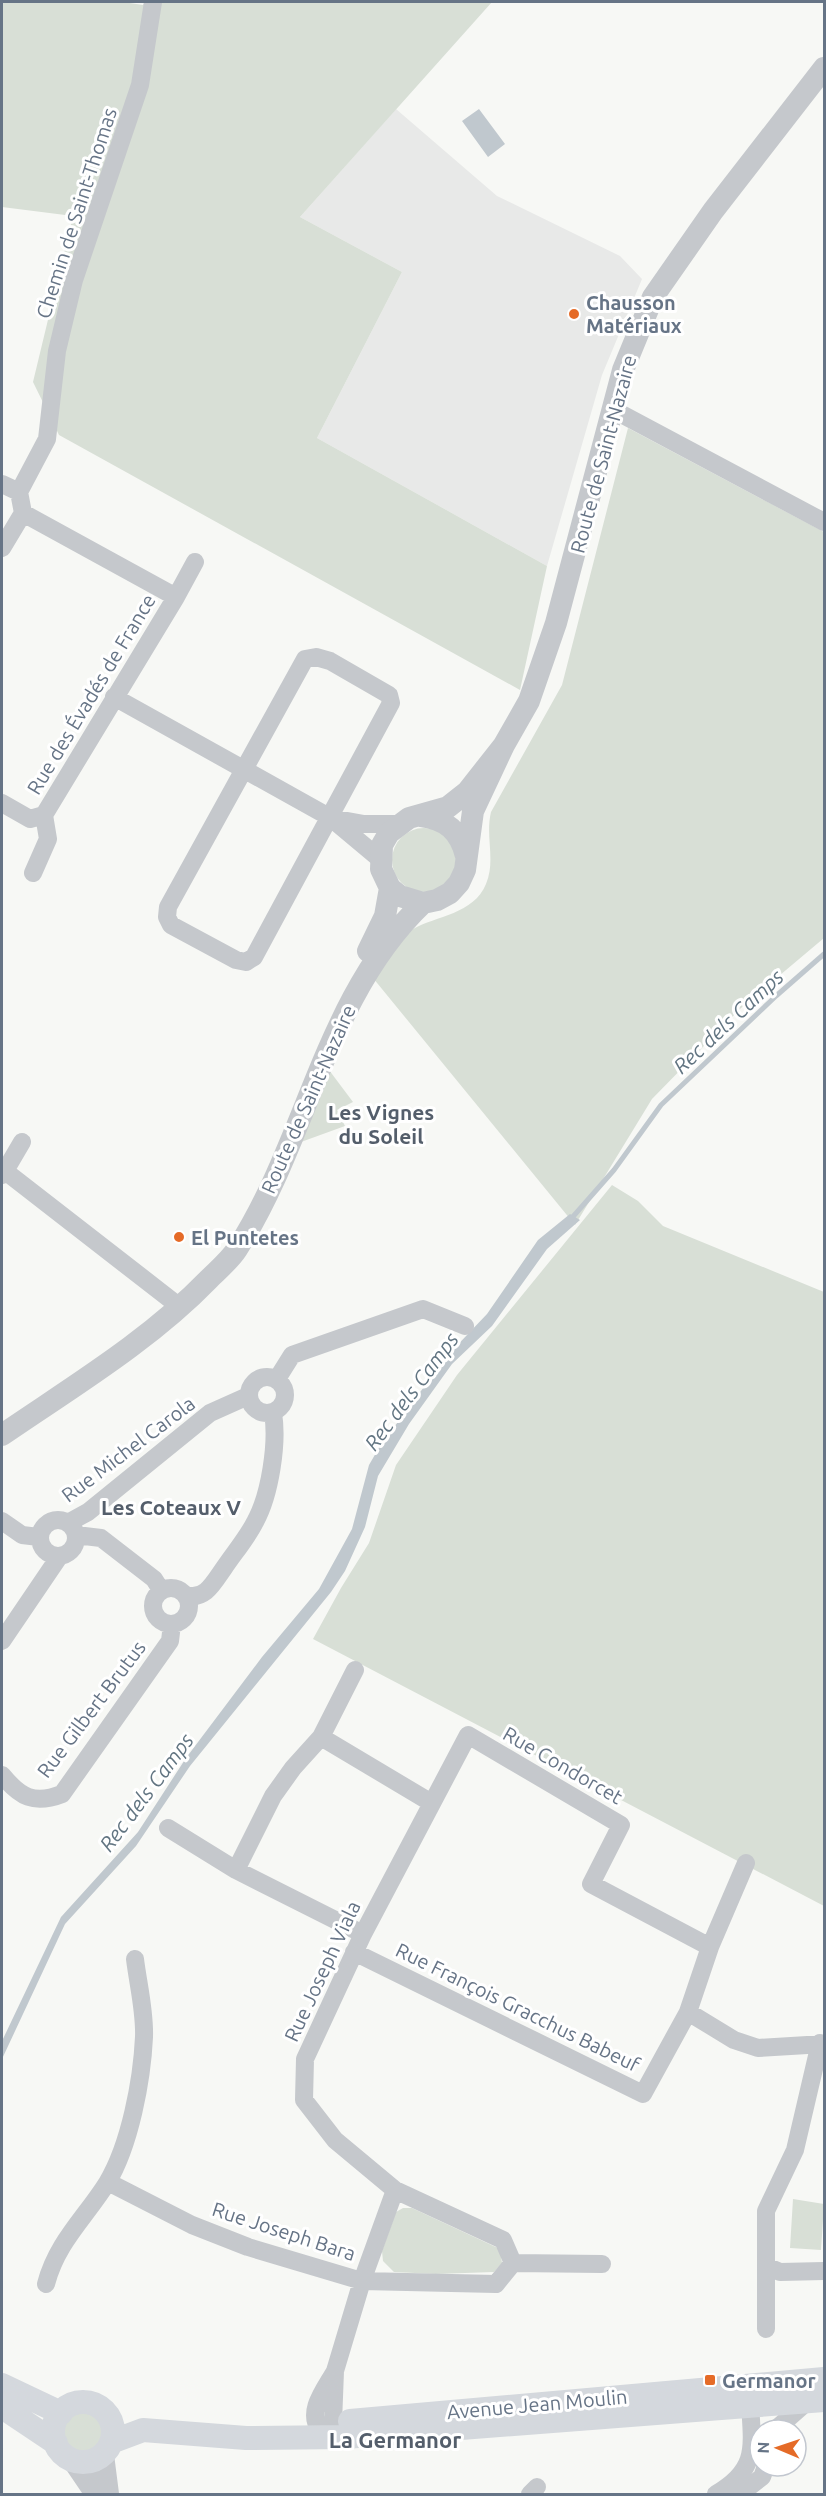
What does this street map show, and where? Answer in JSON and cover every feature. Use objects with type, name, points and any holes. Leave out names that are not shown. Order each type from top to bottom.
[{"type":"main road","name":"Avenue Jean Moulin","points":[[322,2430],[783,2381],[825,2379]]},
{"type":"main road","points":[[750,2405],[783,2381]]},
{"type":"main road","points":[[2,2385],[61,2413]]},
{"type":"main road","name":"Avenue Jean Moulin","points":[[109,2440],[141,2416],[225,2425],[322,2430],[817,2400]]},
{"type":"main road","points":[[90,2402],[104,2410],[109,2440],[89,2461],[73,2460],[60,2450],[56,2443],[54,2430],[61,2413],[74,2403],[90,2402]]},
{"type":"main road","points":[[2,2407],[56,2443]]},
{"type":"street","name":"Chemin de Saint-Thomas","points":[[19,492],[47,439],[57,351],[74,280],[140,86],[153,2]]},
{"type":"street","name":"Route de Saint-Nazaire","points":[[504,745],[529,700],[556,623],[623,370],[652,297],[713,211],[805,89],[825,68]]},
{"type":"street","points":[[612,410],[825,522]]},
{"type":"street","points":[[2,484],[19,492],[23,513],[2,548]]},
{"type":"street","name":"Rue des Évadés de France","points":[[23,513],[176,597]]},
{"type":"street","name":"Rue des Évadés de France","points":[[33,873],[48,839],[44,815],[195,562]]},
{"type":"street","points":[[316,657],[330,661],[389,695],[391,703],[331,818],[254,957],[246,962],[236,960],[171,925],[167,917],[168,907],[305,659],[316,657]]},
{"type":"street","points":[[114,697],[331,818],[380,859]]},
{"type":"street","points":[[331,818],[364,824],[398,824],[448,807],[467,792],[504,745]]},
{"type":"street","points":[[398,824],[382,845],[380,859],[381,869],[390,888],[400,896],[423,903],[444,897],[459,883],[465,870],[473,811],[504,745]]},
{"type":"street","name":"Rue des Évadés de France","points":[[2,803],[30,819],[44,815]]},
{"type":"street","points":[[421,816],[434,818],[451,827],[463,843],[466,855]]},
{"type":"street","name":"Route de Saint-Nazaire","points":[[187,1301],[232,1238],[256,1194],[335,1010],[376,937],[385,916],[390,888]]},
{"type":"street","name":"Route de Saint-Nazaire","points":[[2,1435],[85,1378],[187,1301],[236,1251],[260,1208],[349,1003],[393,934],[423,903]]},
{"type":"street","points":[[22,1142],[3,1173],[187,1301]]},
{"type":"street","points":[[277,1379],[292,1356],[423,1309],[465,1326]]},
{"type":"street","points":[[261,1377],[277,1379],[285,1390],[284,1404],[273,1413],[260,1412],[254,1408],[248,1396],[254,1382],[261,1377]]},
{"type":"street","name":"Rue Michel Carola","points":[[72,1529],[88,1512],[210,1413],[248,1396]]},
{"type":"street","points":[[186,1595],[189,1609],[183,1619],[172,1624],[157,1618],[154,1611],[156,1596],[161,1590],[175,1588],[192,1597],[207,1592],[256,1521],[266,1490],[277,1434],[273,1413]]},
{"type":"street","points":[[2,1521],[22,1535],[39,1537]]},
{"type":"street","points":[[39,1537],[46,1524],[53,1521],[101,1538],[154,1579],[161,1590]]},
{"type":"street","points":[[2,1641],[58,1557],[72,1550],[72,1529]]},
{"type":"street","points":[[39,1537],[45,1551],[58,1557]]},
{"type":"street","name":"Rue Gilbert Brutus","points":[[2,1775],[16,1793],[33,1798],[49,1799],[62,1794],[170,1641],[172,1624]]},
{"type":"street","points":[[236,1870],[273,1796],[293,1768],[321,1737],[355,1670]]},
{"type":"street","name":"Rue Condorcet","points":[[392,1880],[430,1802],[468,1735],[621,1825],[591,1884],[710,1947]]},
{"type":"street","points":[[321,1737],[430,1802]]},
{"type":"street","points":[[168,1828],[236,1870],[363,1934]]},
{"type":"street","points":[[746,1863],[710,1947],[688,2013],[734,2040],[758,2048],[822,2044],[795,2150],[766,2211],[766,2329]]},
{"type":"street","name":"Rue Joseph Viala","points":[[392,1880],[354,1952],[305,2060],[304,2100],[335,2140],[395,2190],[503,2240],[513,2263]]},
{"type":"street","name":"Rue François Gracchus Babeuf","points":[[354,1952],[643,2094],[688,2013]]},
{"type":"street","points":[[46,2284],[52,2261],[108,2182],[124,2139],[138,2088],[144,2036],[135,1959]]},
{"type":"street","name":"Rue Joseph Bara","points":[[108,2182],[192,2225],[248,2247],[362,2281],[335,2371],[322,2430]]},
{"type":"street","points":[[395,2190],[362,2281],[496,2284],[513,2263],[602,2264]]},
{"type":"street","points":[[766,2266],[780,2272],[825,2271]]},
{"type":"street","points":[[792,2418],[817,2400]]},
{"type":"street","points":[[716,2494],[733,2484],[747,2468],[753,2448],[750,2405]]},
{"type":"street","points":[[108,2494],[109,2440]]},
{"type":"street","points":[[73,2460],[96,2494]]},
{"type":"street","points":[[740,2494],[761,2478]]},
{"type":"shaded area","points":[[2,2],[123,2],[143,5],[145,2],[492,2],[300,217],[402,272],[317,438],[547,566],[520,690],[59,435],[33,382],[73,216],[2,207]]},
{"type":"shaded area","points":[[396,109],[497,196],[620,256],[642,279],[602,375],[547,566],[317,438],[402,272],[300,217]]},
{"type":"shaded area","points":[[479,109],[505,144],[488,157],[462,121]]},
{"type":"shaded area","points":[[628,428],[824,532],[824,938],[741,1008],[652,1099],[575,1225],[373,978],[408,932],[464,908],[473,902],[486,884],[490,866],[489,821],[491,812],[562,685]]},
{"type":"shaded area","points":[[418,828],[430,828],[447,837],[454,848],[456,860],[454,872],[447,883],[430,892],[418,892],[406,887],[397,878],[392,866],[392,854],[397,842],[406,833]]},
{"type":"shaded area","points":[[329,1070],[353,1102],[337,1110],[345,1126],[301,1142]]},
{"type":"shaded area","points":[[612,1185],[638,1201],[663,1226],[824,1292],[824,1906],[313,1639],[369,1543],[396,1465],[457,1375]]},
{"type":"shaded area","points":[[570,1214],[580,1220],[547,1249],[492,1326],[452,1364],[409,1424],[378,1476],[365,1527],[345,1571],[331,1592],[190,1766],[136,1846],[65,1924],[2,2059],[2,2041],[61,1917],[138,1832],[186,1758],[262,1657],[319,1589],[352,1529],[369,1465],[380,1446],[447,1356],[487,1314],[538,1240]]},
{"type":"shaded area","points":[[793,2199],[824,2204],[821,2250],[790,2248]]},
{"type":"shaded area","points":[[403,2208],[412,2208],[500,2249],[502,2263],[494,2272],[436,2274],[394,2272],[383,2261],[382,2251],[396,2212]]},
{"type":"shaded area","points":[[84,2409],[99,2416],[106,2431],[99,2446],[84,2453],[69,2446],[62,2431],[69,2416]]},
{"type":"waterway","name":"Rec dels Camps","points":[[570,1220],[614,1170],[661,1105],[776,996],[824,954]]},
{"type":"place","name":"Chausson Matériaux","points":[[574,314]]},
{"type":"place","name":"El Puntetes","points":[[179,1237]]},
{"type":"place","name":"Germanor","points":[[710,2380]]},
{"type":"district","name":"Les Vignes du Soleil","points":[[381,1124]]},
{"type":"district","name":"Les Coteaux V","points":[[171,1507]]},
{"type":"district","name":"La Germanor","points":[[395,2439]]}]
